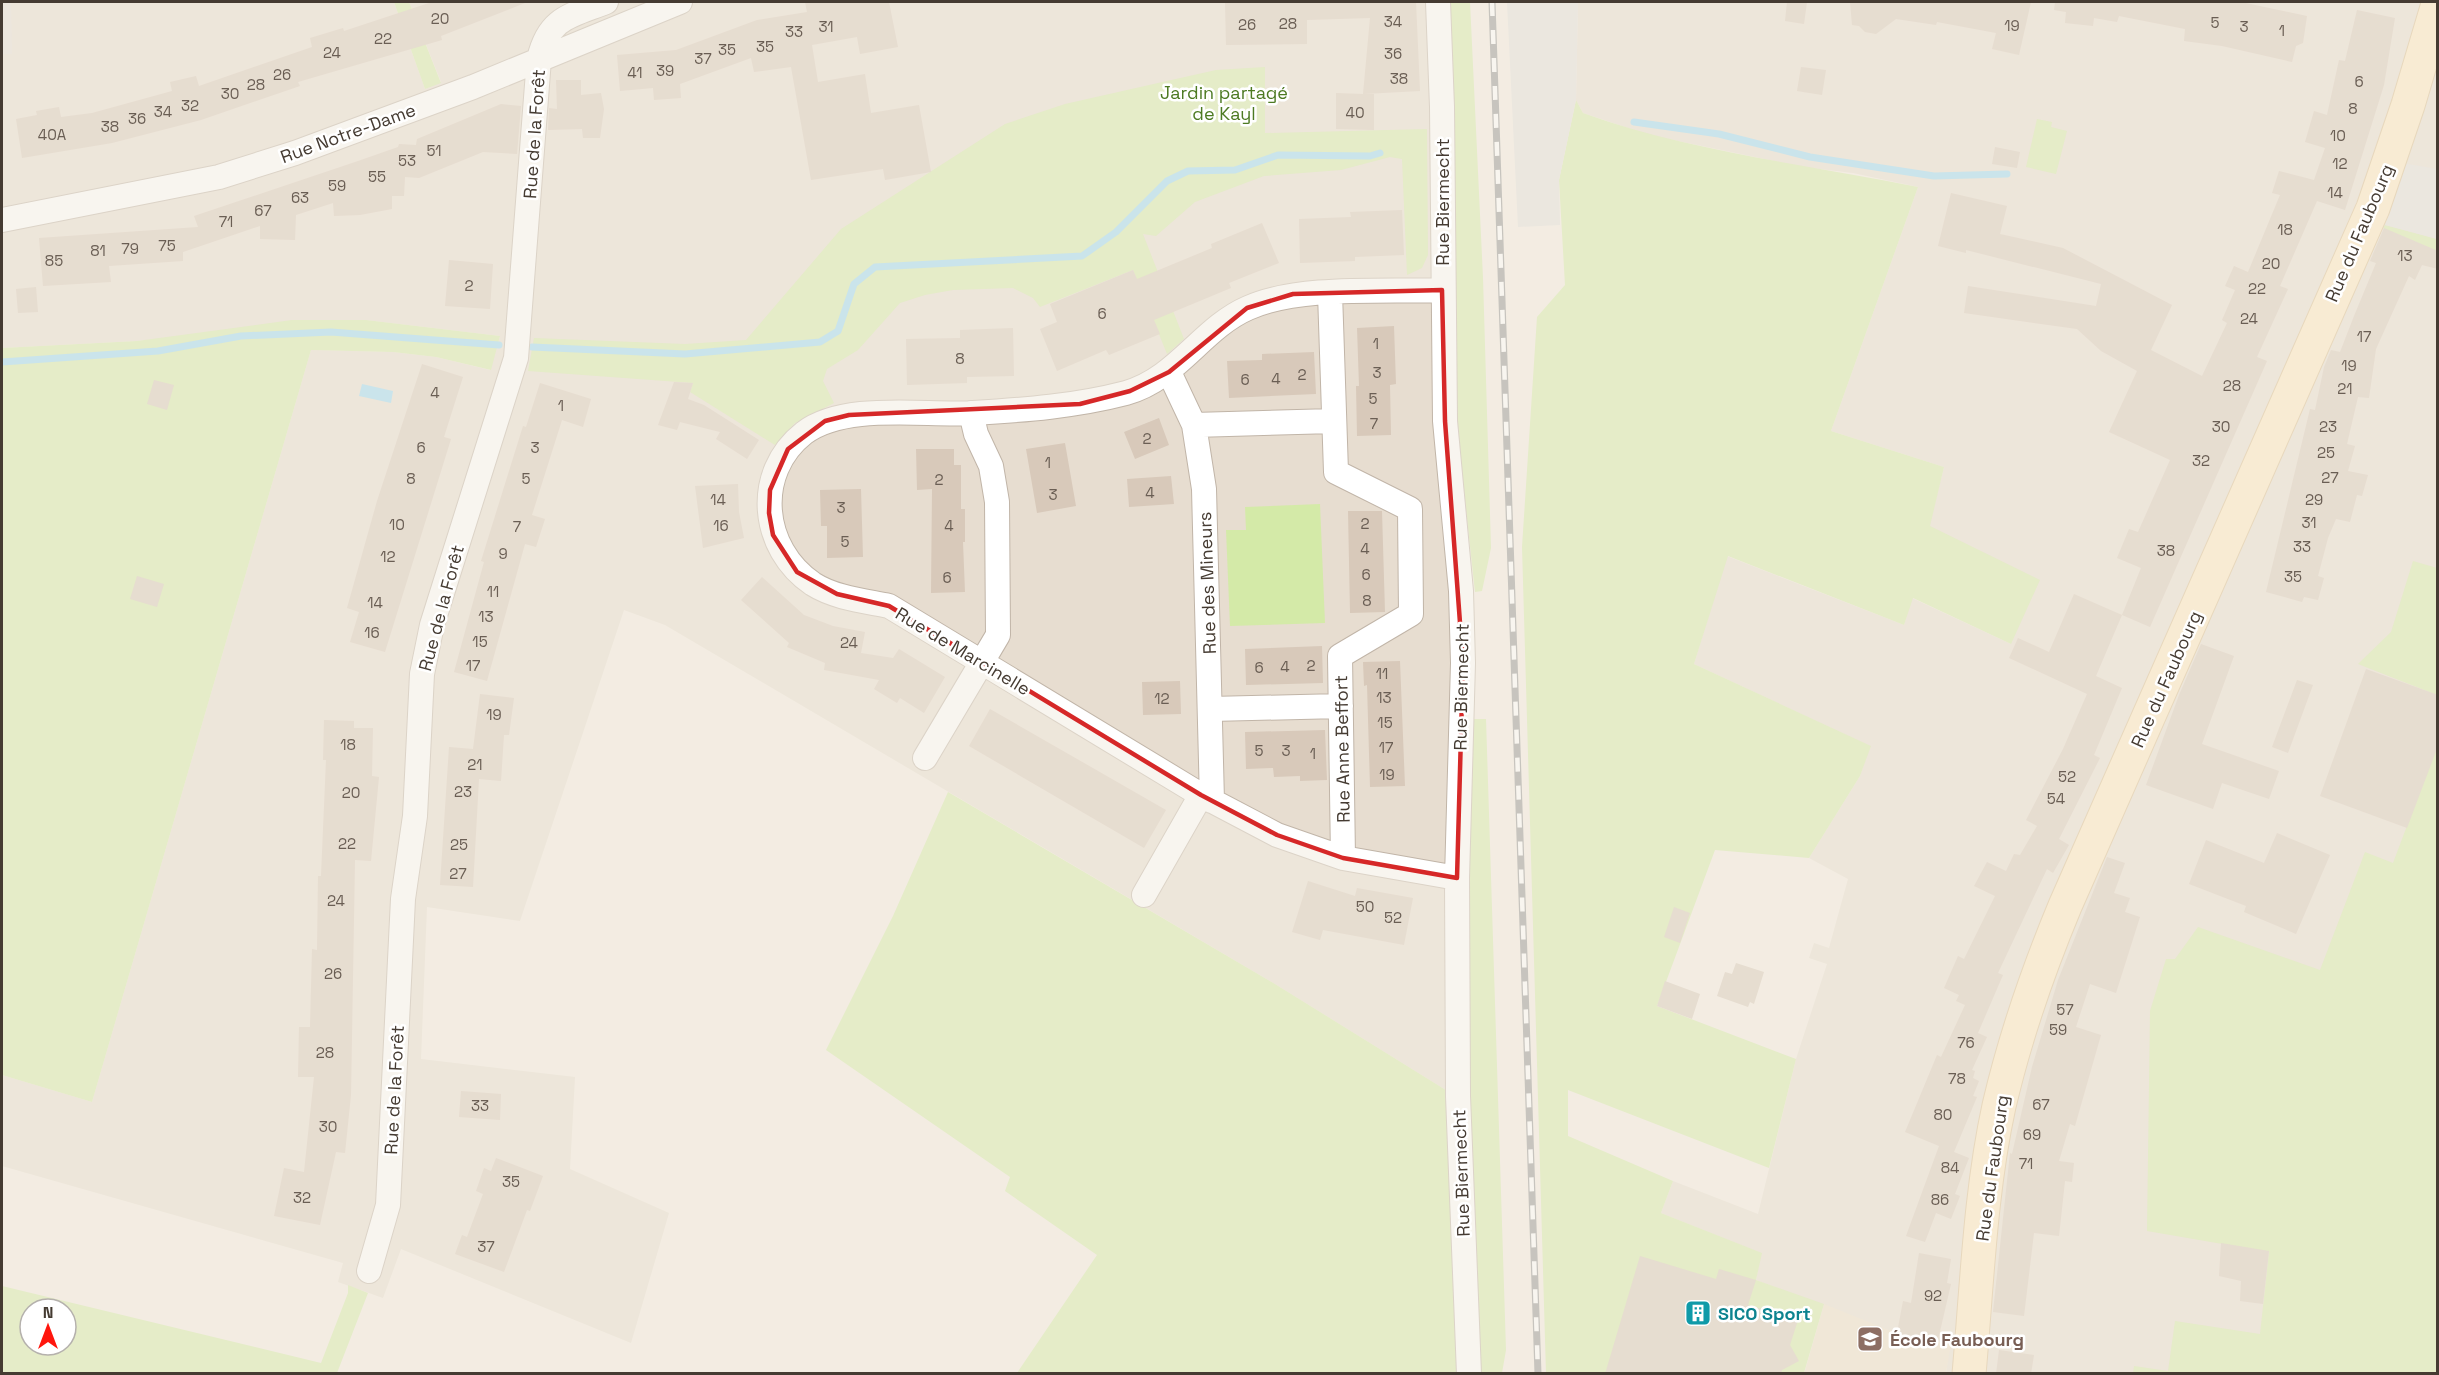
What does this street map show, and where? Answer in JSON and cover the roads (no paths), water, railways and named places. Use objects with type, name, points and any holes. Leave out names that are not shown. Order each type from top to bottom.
[{"type":"main road","name":"Rue du Faubourg","points":[[1969,1374],[1990,1157],[1999,1106],[2028,1002],[2065,906],[2373,207],[2408,105],[2438,4]]},
{"type":"street","name":"Rue de la Forêt","points":[[369,1270],[388,1205],[403,899],[416,816],[422,674],[432,625],[516,358],[539,59],[544,37],[561,20],[606,2]]},
{"type":"street","name":"Rue Notre-Dame","points":[[2,220],[219,177],[295,153],[473,87],[680,2]]},
{"type":"street","name":"Rue Biermecht","points":[[1438,2],[1442,107],[1445,421],[1461,591],[1463,663],[1456,878],[1458,1096],[1469,1374]]},
{"type":"street","name":"Rue de Marcinelle","points":[[1442,290],[1293,294],[1247,308],[1209,335],[1169,372],[1130,392],[1080,405],[971,413],[849,415],[825,421],[805,433],[788,449],[776,469],[770,490],[769,513],[773,535],[783,555],[797,573],[837,594],[889,606],[1206,798],[1277,835],[1343,858],[1456,878]]},
{"type":"street","name":"Rue Anne Beffort","points":[[1330,293],[1336,472],[1410,509],[1410,614],[1340,656],[1343,858]]},
{"type":"street","name":"Rue des Mineurs","points":[[1169,372],[1194,424],[1204,489],[1211,709],[1206,798]]},
{"type":"street","points":[[925,758],[998,635],[997,502],[991,466],[976,434],[971,413]]},
{"type":"street","points":[[1194,424],[1334,421]]},
{"type":"street","points":[[1211,709],[1341,706]]},
{"type":"street","points":[[1144,896],[1206,798]]},
{"type":"water","points":[[362,384],[393,391],[391,403],[359,396]]},
{"type":"waterway","points":[[1634,122],[1719,134],[1810,157],[1934,176],[2007,174]]},
{"type":"waterway","points":[[532,347],[685,354],[820,342],[838,331],[854,284],[875,267],[1082,256],[1116,232],[1167,181],[1188,171],[1235,170],[1278,155],[1370,156],[1380,153]]},
{"type":"waterway","points":[[2,362],[158,351],[241,336],[331,332],[499,345]]},
{"type":"railway","points":[[1492,2],[1538,1374]]},
{"type":"place","name":"SICO Sport","points":[[1698,1313]]},
{"type":"place","name":"École Faubourg","points":[[1870,1339]]},
{"type":"park label","name":"Jardin partagé de Kayl","points":[[1224,102]]}]
